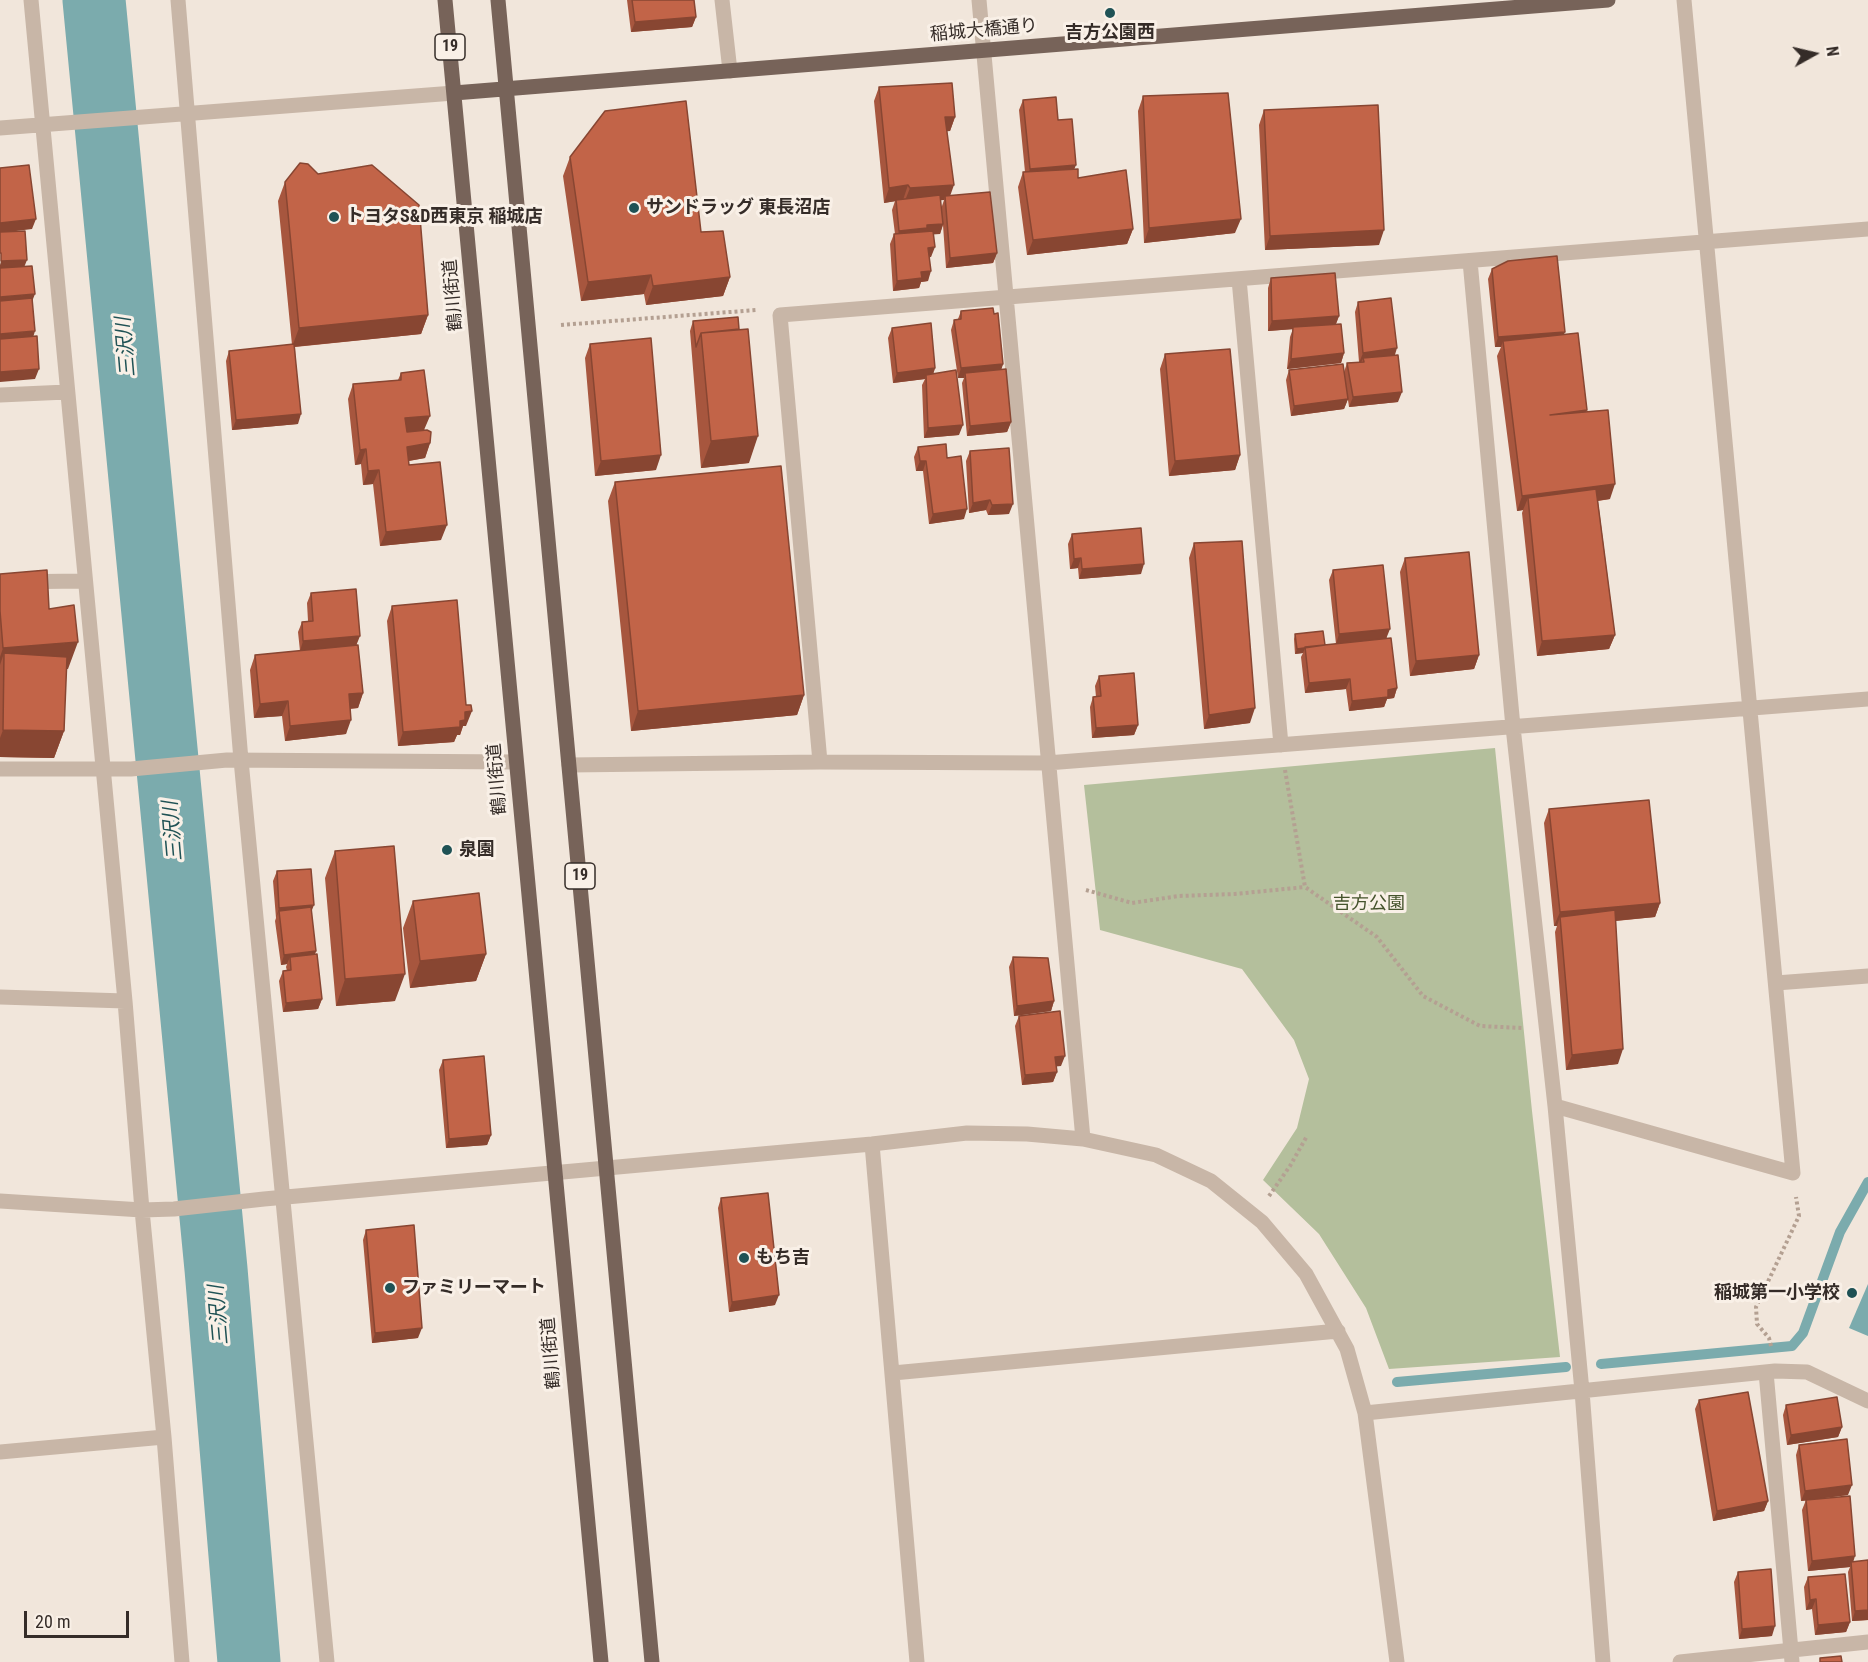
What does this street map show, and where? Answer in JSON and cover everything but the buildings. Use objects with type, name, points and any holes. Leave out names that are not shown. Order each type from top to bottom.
[{"type":"main road","name":"鶴川街道","points":[[446,0],[601,1662]]},
{"type":"main road","name":"19","points":[[498,0],[652,1662]]},
{"type":"main road","name":"稲城大橋通り","points":[[454,93],[1608,0]]},
{"type":"street","points":[[31,0],[125,1001],[182,1662]]},
{"type":"street","points":[[178,0],[241,760],[327,1662]]},
{"type":"street","points":[[723,0],[730,71]]},
{"type":"street","points":[[979,0],[1083,1139]]},
{"type":"street","points":[[1555,1106],[1793,1173],[1684,0]]},
{"type":"street","points":[[0,128],[454,93]]},
{"type":"street","points":[[820,762],[780,315],[1868,229]]},
{"type":"street","points":[[1470,261],[1514,727],[1555,1106],[1582,1392],[1603,1662]]},
{"type":"street","points":[[1239,279],[1281,745]]},
{"type":"street","points":[[0,395],[67,392]]},
{"type":"street","points":[[0,582],[84,581]]},
{"type":"street","points":[[569,765],[820,762],[1047,763],[1868,699]]},
{"type":"street","points":[[0,769],[131,769],[220,760],[516,762]]},
{"type":"street","points":[[1776,983],[1868,976]]},
{"type":"street","points":[[0,997],[125,1001]]},
{"type":"street","points":[[0,1202],[142,1210],[174,1209],[283,1197],[872,1144],[967,1133],[1027,1134],[1083,1139],[1155,1155],[1211,1181],[1262,1222],[1306,1274],[1347,1349],[1365,1413],[1397,1662]]},
{"type":"street","points":[[872,1144],[917,1662]]},
{"type":"street","points":[[893,1373],[1338,1331]]},
{"type":"street","points":[[1766,1372],[1791,1656]]},
{"type":"street","points":[[1365,1413],[1766,1372],[1807,1372],[1868,1401]]},
{"type":"street","points":[[0,1452],[164,1437]]},
{"type":"street","points":[[1680,1662],[1791,1656],[1868,1642]]},
{"type":"path","points":[[561,325],[765,310],[780,315]]},
{"type":"path","points":[[1281,745],[1305,887]]},
{"type":"path","points":[[1059,882],[1132,903],[1179,896],[1235,894],[1305,887],[1377,937],[1423,996],[1480,1026],[1546,1029]]},
{"type":"path","points":[[1264,1204],[1307,1136]]},
{"type":"path","points":[[1769,1338],[1757,1324],[1756,1307],[1799,1216],[1793,1173]]},
{"type":"green space","name":"吉方公園","points":[[1495,748],[1560,1357],[1389,1369],[1366,1308],[1319,1234],[1263,1180],[1297,1128],[1309,1079],[1294,1040],[1242,969],[1100,930],[1084,785]]},
{"type":"water","points":[[1868,1284],[1868,1336],[1849,1328]]},
{"type":"waterway","name":"三沢川","points":[[94,0],[216,1269],[249,1662]]},
{"type":"waterway","points":[[1601,1364],[1792,1346],[1803,1333],[1840,1232],[1868,1182]]},
{"type":"waterway","points":[[1397,1382],[1566,1367]]},
{"type":"place","name":"吉方公園西","points":[[1110,13]]},
{"type":"place","name":"サンドラッグ 東長沼店","points":[[634,208]]},
{"type":"place","name":"トヨタS&D西東京 稲城店","points":[[334,217]]},
{"type":"place","name":"泉園","points":[[447,850]]},
{"type":"place","name":"もち吉","points":[[744,1258]]},
{"type":"place","name":"ファミリーマート","points":[[390,1288]]},
{"type":"place","name":"稲城第一小学校","points":[[1852,1293]]}]
